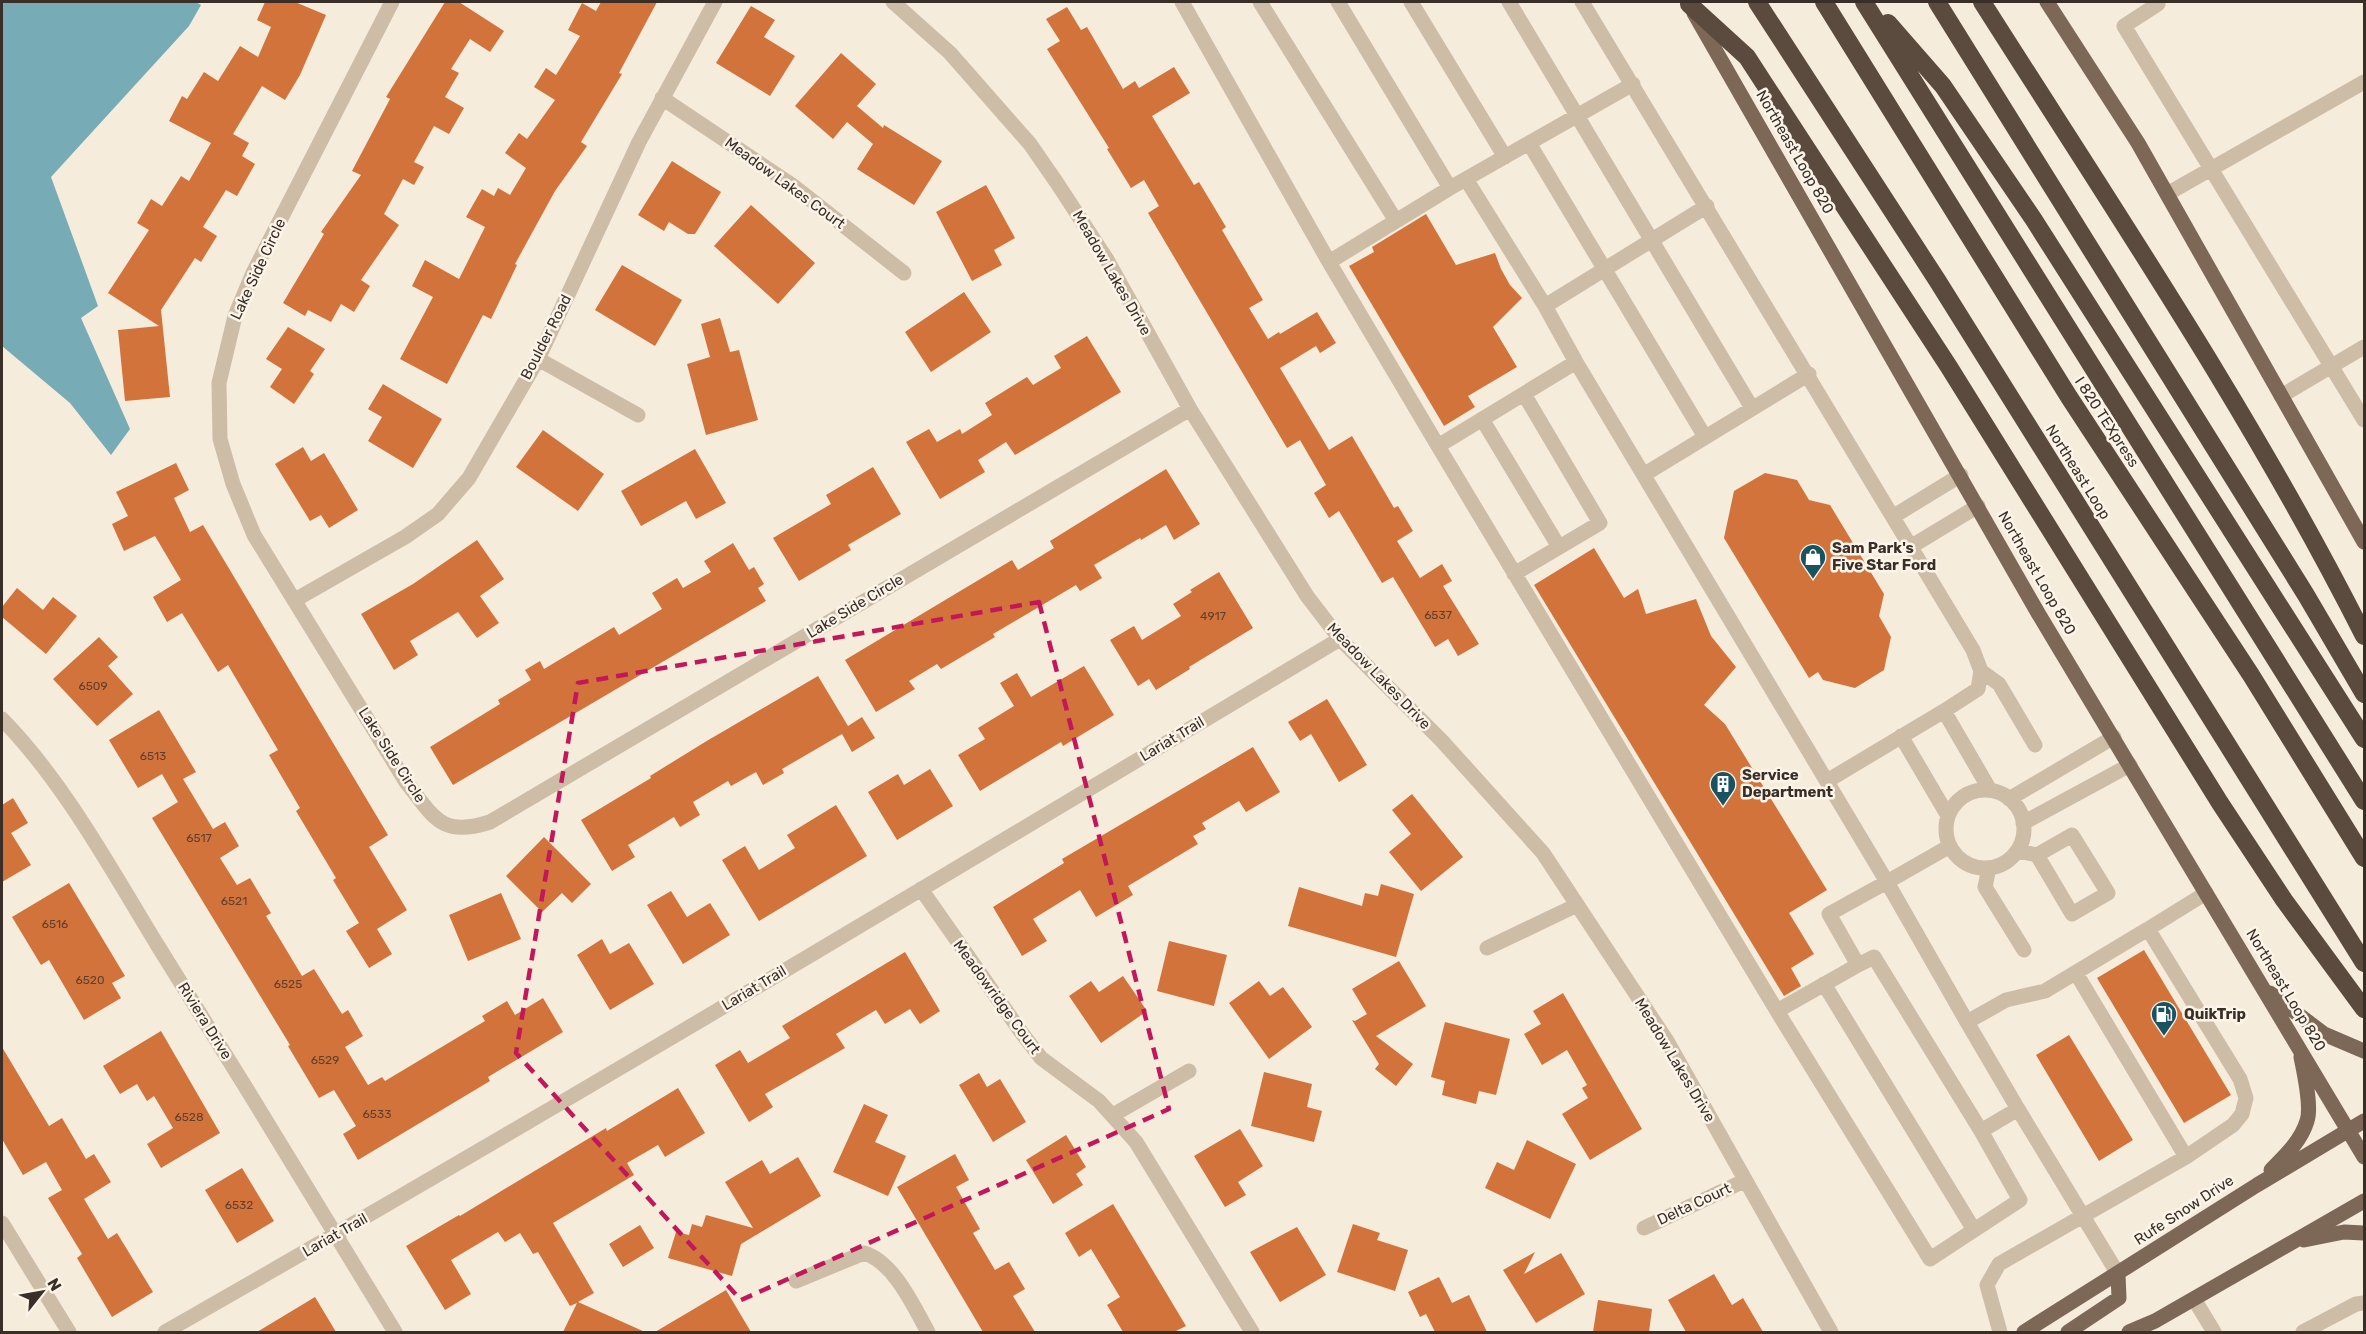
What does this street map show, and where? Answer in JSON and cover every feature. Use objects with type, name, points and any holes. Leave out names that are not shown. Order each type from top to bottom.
[{"type":"highway","name":"Northeast Loop","points":[[1757,2],[1944,291],[2364,963]]},
{"type":"highway","name":"I 820 TEXpress","points":[[1824,2],[2069,397],[2251,675],[2364,858]]},
{"type":"highway","name":"I 820 TEXpress","points":[[1864,2],[2364,801]]},
{"type":"highway","points":[[1869,2],[1943,86],[2034,220],[2364,739]]},
{"type":"highway","points":[[1937,2],[2300,585],[2364,694]]},
{"type":"highway","points":[[1982,2],[2237,407],[2343,594],[2364,636]]},
{"type":"highway","points":[[1688,3],[1747,57],[1949,367],[2233,822],[2284,900],[2364,1009]]},
{"type":"main road","points":[[2047,2],[2138,143],[2364,542]]},
{"type":"main road","name":"Northeast Loop 820","points":[[1688,3],[2038,613],[2364,1157]]},
{"type":"main road","points":[[2263,987],[2324,1034],[2364,1051]]},
{"type":"main road","points":[[2257,1185],[2293,1147],[2308,1120],[2307,1092],[2300,1049]]},
{"type":"main road","name":"Rufe Snow Drive","points":[[2024,1332],[2257,1185],[2364,1121]]},
{"type":"main road","points":[[2129,1332],[2194,1299],[2364,1201]]},
{"type":"main road","points":[[2293,1242],[2344,1232],[2364,1233]]},
{"type":"main road","points":[[2068,1332],[2119,1298],[2118,1274]]},
{"type":"street","name":"Lake Side Circle","points":[[392,2],[253,273],[235,316],[219,382],[220,439],[232,484],[254,535],[406,782],[432,815],[442,823],[453,827],[471,828],[490,822],[1190,409]]},
{"type":"street","name":"Boulder Road","points":[[295,600],[405,537],[438,514],[469,478],[538,358],[662,98],[714,2]]},
{"type":"street","name":"Meadow Lakes Drive","points":[[893,2],[950,53],[1030,144],[1106,258],[1190,409],[1307,596],[1340,639],[1442,741],[1543,853],[1667,1041],[1831,1332]]},
{"type":"street","points":[[1182,2],[1329,262],[1438,446],[1777,1011],[1930,1259],[2020,1200],[1981,1131],[1874,957],[1777,1011]]},
{"type":"street","points":[[1260,2],[1396,221]]},
{"type":"street","points":[[1338,2],[1450,188]]},
{"type":"street","points":[[1411,2],[1505,157]]},
{"type":"street","points":[[1509,2],[1752,408]]},
{"type":"street","points":[[1582,2],[1894,516],[1973,650],[1981,671],[1978,689],[1827,781]]},
{"type":"street","points":[[2157,2],[2158,4],[2124,26],[2364,420]]},
{"type":"street","points":[[2167,194],[2364,82]]},
{"type":"street","points":[[1329,262],[1450,188],[1633,84]]},
{"type":"street","name":"Meadow Lakes Court","points":[[662,98],[792,185],[904,273]]},
{"type":"street","points":[[1529,143],[1705,437]]},
{"type":"street","points":[[1466,179],[1545,306],[1576,362],[1887,882],[2082,1218],[2118,1274]]},
{"type":"street","points":[[1545,306],[1707,206]]},
{"type":"street","points":[[2281,396],[2364,347]]},
{"type":"street","points":[[538,358],[638,415]]},
{"type":"street","points":[[1438,446],[1576,362]]},
{"type":"street","points":[[1645,474],[1809,374]]},
{"type":"street","points":[[1515,574],[1600,522],[1524,394]]},
{"type":"street","points":[[1482,419],[1559,547]]},
{"type":"street","points":[[1894,516],[1960,475]]},
{"type":"street","points":[[1911,546],[1978,506]]},
{"type":"street","name":"Lariat Trail","points":[[165,1332],[336,1235],[1340,639]]},
{"type":"street","points":[[1981,671],[1999,684],[2035,745]]},
{"type":"street","points":[[1944,711],[1990,790]]},
{"type":"street","name":"Riviera Drive","points":[[2,719],[19,737],[77,815],[395,1332]]},
{"type":"street","points":[[1901,736],[1948,816]]},
{"type":"street","points":[[2009,799],[2114,737]]},
{"type":"street","points":[[2023,823],[2130,765]]},
{"type":"street","points":[[1990,790],[2009,799],[2021,814],[2023,823],[2024,832],[2018,850],[2000,865],[1989,868],[1966,863],[1950,846],[1947,836],[1948,816],[1954,804],[1977,791],[1990,790]]},
{"type":"street","points":[[2018,850],[2037,855],[2072,835],[2108,893],[2072,914],[2037,855]]},
{"type":"street","points":[[1858,965],[1829,914],[1950,846]]},
{"type":"street","points":[[1989,868],[1985,887],[2024,950]]},
{"type":"street","name":"Meadowridge Court","points":[[921,889],[1041,1058],[1099,1101],[1136,1142],[1252,1332]]},
{"type":"street","points":[[1967,1022],[2006,1000],[2045,991],[2206,893]]},
{"type":"street","points":[[1487,948],[1577,905]]},
{"type":"street","points":[[2000,1332],[1987,1285],[1999,1264],[2186,1157],[2234,1125],[2242,1114],[2246,1098],[2240,1080],[2148,929]]},
{"type":"street","points":[[2076,973],[2186,1157]]},
{"type":"street","points":[[1824,984],[1974,1230]]},
{"type":"street","points":[[1113,1115],[1189,1071]]},
{"type":"street","points":[[1981,1131],[2018,1108]]},
{"type":"street","name":"Delta Court","points":[[1644,1228],[1744,1180]]},
{"type":"street","points":[[2,1223],[69,1332]]},
{"type":"street","points":[[796,1281],[864,1253],[873,1256],[884,1263],[907,1295],[928,1332]]},
{"type":"street","points":[[2194,1299],[2214,1332]]},
{"type":"street","points":[[2303,1332],[2356,1304],[2364,1303]]},
{"type":"highlighted area","points":[[1039,602],[1169,1109],[741,1300],[516,1053],[578,683]]},
{"type":"water","points":[[2,2],[196,2],[201,5],[189,26],[51,177],[98,306],[81,318],[130,429],[111,455],[70,403],[2,346]]},
{"type":"building","points":[[265,2],[295,2],[326,15],[300,75],[285,100],[262,86],[233,134],[249,143],[242,156],[255,164],[237,196],[226,190],[203,227],[217,236],[201,262],[195,258],[161,310],[170,397],[125,401],[118,330],[159,326],[108,293],[149,230],[137,223],[151,199],[162,206],[181,176],[189,181],[211,143],[169,121],[182,96],[187,99],[204,72],[218,81],[240,46],[258,57],[271,27],[257,20]]},
{"type":"building","points":[[445,2],[459,2],[504,31],[490,52],[470,39],[451,69],[459,73],[445,97],[464,108],[449,134],[434,126],[414,162],[424,167],[414,185],[403,179],[384,214],[399,225],[361,280],[370,286],[354,312],[341,304],[331,322],[308,310],[305,316],[283,303],[324,234],[321,232],[361,175],[352,171],[390,99],[386,97]]},
{"type":"building","points":[[601,2],[657,2],[619,73],[622,74],[581,142],[587,146],[555,191],[515,264],[517,265],[491,319],[483,315],[447,384],[400,359],[433,297],[412,286],[425,260],[459,279],[485,227],[466,217],[482,189],[494,196],[498,188],[510,195],[526,168],[505,153],[519,133],[527,139],[555,100],[534,87],[546,68],[556,75],[580,36],[568,30],[582,3],[596,11]]},
{"type":"building","points":[[751,6],[775,20],[764,37],[795,56],[770,96],[716,63]]},
{"type":"building","points":[[1067,7],[1081,30],[1087,27],[1123,89],[1135,81],[1139,88],[1174,67],[1190,93],[1152,116],[1194,185],[1199,182],[1226,227],[1222,230],[1263,300],[1249,308],[1268,339],[1317,312],[1336,343],[1320,353],[1316,346],[1280,368],[1329,450],[1352,436],[1394,508],[1398,506],[1413,531],[1397,541],[1420,578],[1442,564],[1452,581],[1443,586],[1479,644],[1458,656],[1448,639],[1435,647],[1393,577],[1382,583],[1339,511],[1329,518],[1314,493],[1326,485],[1300,440],[1287,448],[1148,213],[1159,206],[1144,180],[1131,188],[1107,149],[1109,148],[1047,49],[1060,41],[1046,19]]},
{"type":"building","points":[[841,53],[876,84],[857,106],[883,128],[884,125],[942,161],[914,205],[857,169],[873,144],[847,122],[833,139],[795,106]]},
{"type":"building","points":[[672,161],[721,192],[695,234],[688,234],[669,222],[664,231],[638,215]]},
{"type":"building","points":[[986,185],[1015,238],[994,250],[1002,265],[972,281],[936,212]]},
{"type":"building","points":[[751,205],[815,263],[778,304],[714,246]]},
{"type":"building","points":[[1426,214],[1456,265],[1495,253],[1510,285],[1522,298],[1493,327],[1517,367],[1468,396],[1475,407],[1444,426],[1349,266],[1374,252],[1372,247]]},
{"type":"building","points":[[622,265],[682,300],[655,346],[595,310]]},
{"type":"building","points":[[964,292],[991,332],[931,372],[905,332]]},
{"type":"building","points":[[720,318],[730,352],[739,350],[758,420],[706,435],[687,364],[710,357],[701,324]]},
{"type":"building","points":[[288,327],[325,349],[310,371],[314,374],[294,404],[270,387],[282,369],[266,359]]},
{"type":"building","points":[[1087,336],[1121,392],[1015,455],[1006,442],[978,460],[985,472],[940,499],[906,442],[929,429],[937,442],[960,429],[962,434],[992,415],[985,403],[1027,377],[1033,385],[1061,368],[1054,356]]},
{"type":"building","points":[[383,384],[442,419],[413,468],[368,441],[382,417],[368,409]]},
{"type":"building","points":[[543,430],[604,474],[578,511],[516,467]]},
{"type":"building","points":[[303,447],[311,461],[324,453],[358,510],[329,528],[321,515],[310,521],[275,464]]},
{"type":"building","points":[[695,449],[726,503],[696,519],[686,501],[641,526],[621,491]]},
{"type":"building","points":[[176,463],[189,490],[174,498],[190,532],[203,525],[388,835],[369,847],[407,910],[377,929],[392,954],[369,968],[346,931],[359,923],[333,880],[336,878],[296,811],[300,808],[269,755],[278,750],[228,665],[218,672],[182,613],[167,622],[153,597],[181,580],[155,536],[124,551],[112,524],[128,516],[116,492]]},
{"type":"building","points":[[873,467],[901,514],[848,545],[851,550],[799,581],[773,538],[831,504],[826,495]]},
{"type":"building","points":[[1166,469],[1200,524],[1174,540],[1166,525],[1141,540],[1140,538],[1094,565],[1102,578],[1080,591],[1076,585],[993,634],[995,637],[941,669],[937,664],[909,681],[915,689],[876,712],[845,660],[1012,560],[1018,570],[1054,548],[1050,541]]},
{"type":"building","name":"Sam Park's Five Star Ford","points":[[1765,473],[1797,480],[1809,500],[1830,505],[1884,594],[1879,616],[1891,637],[1884,670],[1855,688],[1823,680],[1818,672],[1809,678],[1724,538],[1734,491]]},
{"type":"building","points":[[477,540],[504,579],[480,596],[499,623],[477,638],[458,612],[410,641],[418,655],[394,670],[361,614],[413,584]]},
{"type":"building","points":[[733,543],[749,570],[754,567],[764,584],[758,588],[766,601],[453,785],[430,747],[500,704],[498,700],[531,680],[525,670],[540,661],[544,669],[614,627],[619,635],[662,609],[652,593],[677,578],[683,588],[711,572],[704,561]]},
{"type":"building","name":"Service Department","points":[[1594,548],[1624,598],[1638,589],[1646,614],[1696,599],[1711,636],[1736,667],[1704,705],[1725,724],[1827,890],[1789,913],[1814,954],[1791,968],[1801,986],[1784,996],[1534,585]]},
{"type":"building","points":[[1219,572],[1253,628],[1156,690],[1149,679],[1138,686],[1110,640],[1134,626],[1142,640],[1181,616],[1173,604]]},
{"type":"building","points":[[17,588],[43,610],[53,597],[77,616],[46,654],[2,617],[2,607]]},
{"type":"building","points":[[99,637],[118,657],[108,666],[133,694],[97,726],[53,679]]},
{"type":"building","points":[[1084,666],[1114,715],[1063,746],[1061,742],[980,791],[958,755],[985,739],[978,728],[1014,706],[1000,683],[1017,673],[1031,697]]},
{"type":"building","points":[[818,676],[848,726],[862,717],[875,738],[852,752],[842,734],[782,769],[784,773],[763,785],[756,772],[731,786],[728,781],[693,802],[700,815],[680,827],[674,817],[628,845],[635,857],[612,871],[581,820],[705,742]]},
{"type":"building","points":[[1327,699],[1367,765],[1339,782],[1311,734],[1300,741],[1288,722]]},
{"type":"building","points":[[159,710],[196,772],[183,779],[213,829],[225,822],[239,846],[220,858],[237,885],[250,878],[271,913],[266,916],[302,976],[314,969],[342,1014],[348,1010],[363,1036],[345,1047],[368,1085],[382,1077],[385,1081],[485,1021],[482,1016],[507,1001],[515,1015],[543,998],[563,1032],[488,1077],[490,1081],[358,1160],[343,1134],[356,1126],[334,1090],[319,1098],[288,1046],[290,1045],[152,818],[178,802],[162,774],[138,788],[109,740]]},
{"type":"building","points":[[1253,747],[1280,792],[1246,812],[1239,801],[1202,823],[1206,829],[1193,836],[1198,844],[1128,886],[1133,895],[1096,917],[1080,890],[1033,919],[1047,941],[1022,956],[993,907],[1064,863],[1062,859]]},
{"type":"building","points":[[930,769],[953,806],[897,840],[868,792],[898,774],[904,785]]},
{"type":"building","points":[[1412,794],[1463,857],[1421,891],[1389,852],[1411,834],[1392,810]]},
{"type":"building","points":[[13,798],[28,823],[11,833],[31,865],[2,882],[2,805]]},
{"type":"building","points":[[836,805],[867,856],[759,921],[722,860],[745,846],[759,870],[795,848],[787,835]]},
{"type":"building","points":[[544,837],[591,884],[572,903],[562,893],[542,912],[506,876]]},
{"type":"building","points":[[69,883],[125,976],[112,983],[121,998],[84,1020],[49,960],[41,965],[12,917]]},
{"type":"building","points":[[1381,884],[1414,894],[1396,957],[1288,926],[1299,887],[1362,906],[1365,893],[1378,896]]},
{"type":"building","points":[[671,891],[687,917],[710,903],[730,935],[683,964],[647,905]]},
{"type":"building","points":[[501,893],[521,939],[468,961],[449,915]]},
{"type":"building","points":[[602,939],[610,954],[629,943],[654,984],[610,1010],[577,955]]},
{"type":"building","points":[[1169,941],[1227,955],[1214,1006],[1157,991]]},
{"type":"building","name":"QuikTrip","points":[[2144,950],[2231,1095],[2184,1123],[2097,978]]},
{"type":"building","points":[[905,952],[940,1011],[920,1024],[910,1009],[885,1024],[876,1010],[836,1034],[845,1048],[765,1094],[773,1107],[749,1122],[715,1065],[740,1050],[748,1063],[790,1038],[782,1026]]},
{"type":"building","points":[[1399,961],[1426,1006],[1376,1036],[1413,1064],[1396,1086],[1375,1069],[1379,1064],[1352,1020],[1355,1021],[1367,1014],[1352,989]]},
{"type":"building","points":[[1123,976],[1147,1011],[1101,1043],[1069,996],[1091,981],[1099,992]]},
{"type":"building","points":[[1259,981],[1270,996],[1283,987],[1312,1027],[1269,1059],[1229,1003]]},
{"type":"building","points":[[1563,993],[1642,1129],[1590,1160],[1562,1114],[1588,1098],[1582,1088],[1587,1085],[1567,1050],[1542,1065],[1524,1034],[1541,1024],[1533,1011]]},
{"type":"building","points":[[1445,1022],[1510,1039],[1496,1095],[1479,1091],[1476,1104],[1442,1095],[1445,1081],[1431,1077]]},
{"type":"building","points":[[161,1031],[220,1133],[161,1168],[147,1144],[173,1128],[154,1096],[147,1101],[137,1084],[120,1094],[103,1066]]},
{"type":"building","points":[[2069,1035],[2133,1140],[2099,1161],[2036,1055]]},
{"type":"building","points":[[2,1047],[49,1126],[62,1118],[86,1159],[94,1154],[111,1182],[84,1199],[108,1239],[117,1233],[153,1292],[112,1317],[77,1258],[82,1254],[48,1198],[62,1190],[46,1162],[23,1175],[2,1139]]},
{"type":"building","points":[[1264,1072],[1312,1084],[1307,1107],[1322,1111],[1314,1142],[1251,1126]]},
{"type":"building","points":[[979,1073],[987,1087],[1000,1079],[1026,1122],[993,1142],[959,1085]]},
{"type":"building","points":[[678,1088],[705,1133],[665,1157],[658,1145],[627,1163],[634,1175],[553,1223],[594,1293],[578,1302],[645,1332],[563,1332],[577,1303],[570,1306],[538,1252],[533,1254],[520,1233],[505,1242],[498,1232],[451,1260],[471,1294],[445,1310],[406,1246]]},
{"type":"building","points":[[864,1104],[888,1115],[875,1142],[906,1156],[888,1196],[833,1172]]},
{"type":"building","points":[[1240,1129],[1263,1166],[1238,1182],[1246,1195],[1225,1207],[1194,1156]]},
{"type":"building","points":[[1066,1135],[1086,1167],[1076,1174],[1083,1185],[1053,1204],[1026,1160]]},
{"type":"building","points":[[1527,1140],[1576,1164],[1550,1219],[1485,1188],[1497,1162],[1514,1170]]},
{"type":"building","points":[[955,1154],[969,1180],[956,1187],[980,1229],[973,1233],[995,1270],[1009,1262],[1025,1289],[1013,1296],[1035,1332],[983,1332],[897,1187]]},
{"type":"building","points":[[798,1157],[821,1196],[741,1244],[732,1276],[668,1258],[676,1232],[689,1235],[692,1224],[702,1227],[706,1215],[753,1228],[725,1182],[762,1160],[770,1174]]},
{"type":"building","points":[[242,1168],[274,1221],[237,1243],[205,1190]]},
{"type":"building","points":[[1113,1204],[1186,1326],[1174,1332],[1123,1332],[1107,1305],[1120,1297],[1091,1249],[1079,1257],[1065,1233]]},
{"type":"building","points":[[1353,1224],[1380,1233],[1377,1240],[1408,1250],[1395,1291],[1337,1272]]},
{"type":"building","points":[[640,1225],[654,1248],[623,1267],[609,1244]]},
{"type":"building","points":[[1297,1227],[1326,1275],[1280,1302],[1250,1252]]},
{"type":"building","points":[[1535,1252],[1524,1274],[1561,1253],[1585,1294],[1536,1323],[1503,1270]]},
{"type":"building","points":[[1714,1274],[1732,1305],[1743,1298],[1763,1332],[1686,1332],[1668,1300]]},
{"type":"building","points":[[1439,1277],[1452,1303],[1469,1295],[1487,1332],[1435,1332],[1426,1314],[1420,1317],[1408,1292]]},
{"type":"building","points":[[726,1290],[751,1332],[655,1332]]},
{"type":"building","points":[[315,1297],[336,1332],[257,1332]]},
{"type":"building","points":[[1598,1300],[1652,1309],[1649,1332],[1593,1332]]},
{"type":"place","name":"Sam Park's Five Star Ford","points":[[1813,580]]},
{"type":"place","name":"Service Department","points":[[1723,807]]},
{"type":"place","name":"QuikTrip","points":[[2164,1037]]}]
